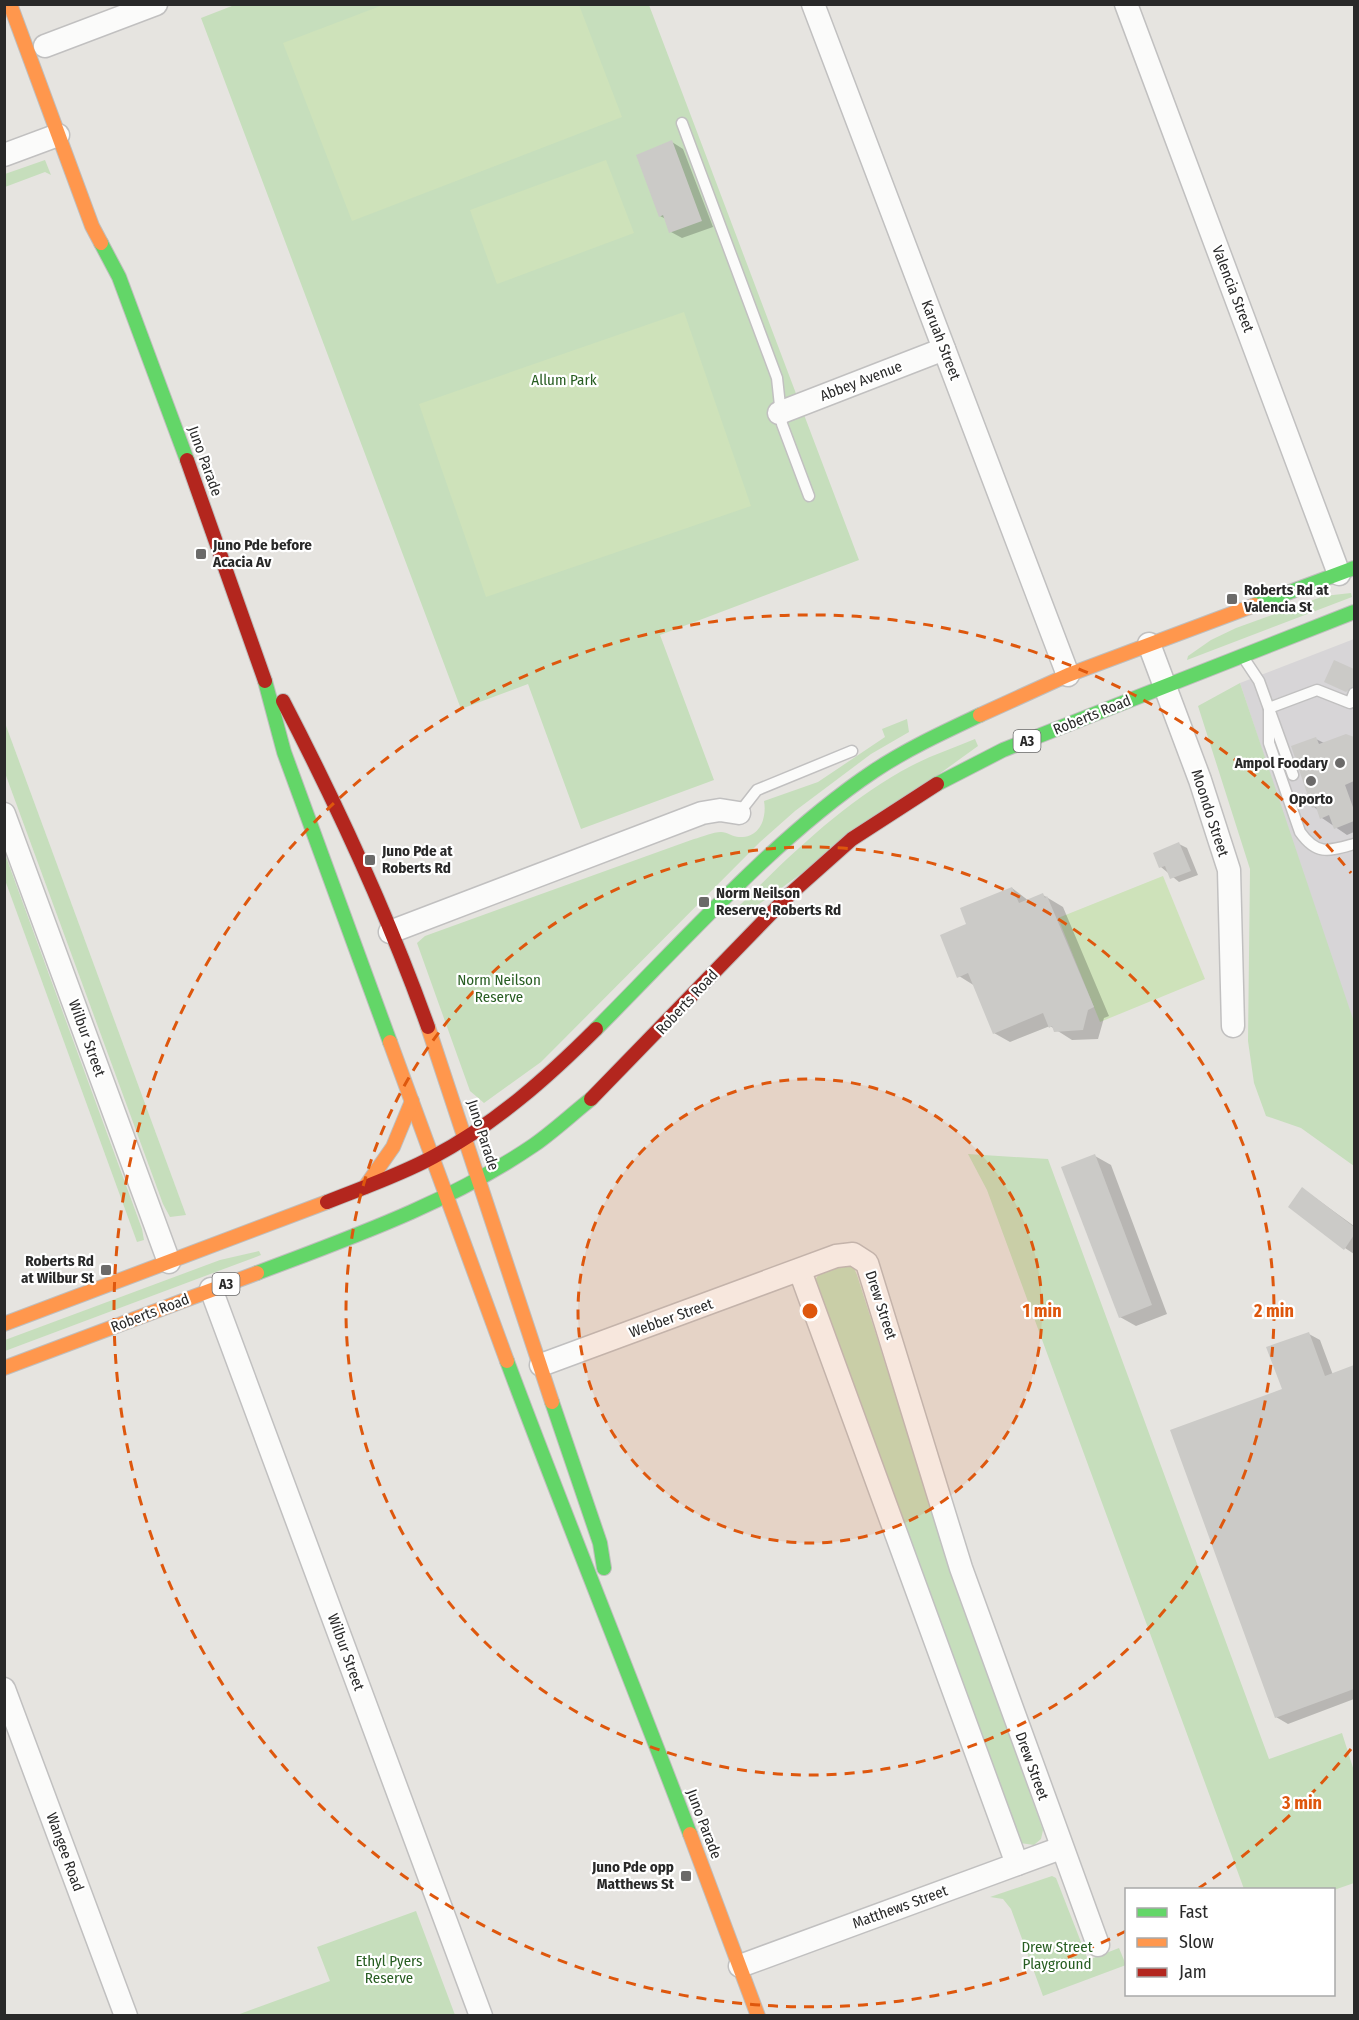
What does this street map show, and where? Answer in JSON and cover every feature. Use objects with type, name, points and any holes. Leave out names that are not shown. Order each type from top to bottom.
[{"type":"main road","name":"Juno Parade","points":[[10,4],[92,226],[119,277],[259,657],[284,752],[447,1197],[579,1553],[619,1645],[758,2016]]},
{"type":"main road","name":"Juno Parade","points":[[111,232],[119,277]]},
{"type":"main road","points":[[4,1324],[365,1187],[433,1157],[510,1106],[568,1058],[800,826],[874,771],[932,737],[1068,675],[1347,571]]},
{"type":"main road","name":"Roberts Road","points":[[4,1368],[394,1221],[447,1197],[535,1144],[597,1094],[789,895],[852,839],[918,794],[1003,750],[1354,612]]},
{"type":"main road","name":"Juno Parade","points":[[259,657],[305,740],[390,932],[467,1136],[600,1543],[619,1645]]},
{"type":"main road","points":[[365,1187],[382,1169],[412,1101]]},
{"type":"street","points":[[45,46],[156,4]]},
{"type":"street","name":"Karuah Street","points":[[813,4],[1068,675]]},
{"type":"street","name":"Valencia Street","points":[[1126,4],[1347,571]]},
{"type":"street","points":[[4,155],[58,135]]},
{"type":"street","name":"Abbey Avenue","points":[[779,412],[944,349]]},
{"type":"street","name":"Moondo Street","points":[[1149,644],[1200,780],[1229,870],[1233,1026]]},
{"type":"street","points":[[390,932],[702,813],[720,810],[739,813]]},
{"type":"street","name":"Wilbur Street","points":[[4,814],[169,1262]]},
{"type":"street","name":"Drew Street","points":[[800,1271],[845,1253],[861,1257],[870,1269],[962,1568],[1061,1848],[1098,1945]]},
{"type":"street","points":[[800,1271],[1017,1864]]},
{"type":"street","name":"Webber Street","points":[[541,1365],[800,1271]]},
{"type":"street","name":"Wilbur Street","points":[[212,1289],[481,2016]]},
{"type":"street","name":"Wangee Road","points":[[4,1689],[126,2016]]},
{"type":"street","name":"Matthews Street","points":[[740,1966],[1061,1848]]},
{"type":"lane","points":[[682,123],[777,378],[779,412],[809,496]]},
{"type":"lane","points":[[1241,655],[1259,681],[1293,776]]},
{"type":"lane","points":[[1269,708],[1317,690],[1350,703],[1354,693]]},
{"type":"lane","points":[[1269,708],[1269,743],[1300,832],[1316,849],[1327,851],[1354,844]]},
{"type":"lane","points":[[739,813],[757,790],[852,751]]},
{"type":"shaded area","points":[[1354,639],[1354,1029],[1240,683]]},
{"type":"green space","name":"Allum Park","points":[[237,4],[649,5],[859,560],[660,635],[714,780],[581,829],[528,684],[461,709],[201,18]]},
{"type":"green space","points":[[383,5],[579,5],[622,117],[352,221],[283,43]]},
{"type":"green space","points":[[45,160],[51,175],[45,172],[5,187],[5,174]]},
{"type":"green space","points":[[606,160],[634,233],[497,284],[470,210]]},
{"type":"green space","points":[[684,312],[751,506],[486,597],[419,404]]},
{"type":"green space","points":[[1351,593],[1352,597],[1187,660],[1188,656],[1211,640],[1236,628],[1324,596]]},
{"type":"green space","points":[[1240,683],[1354,1022],[1354,1166],[1301,1128],[1266,1116],[1254,1083],[1248,1041],[1250,869],[1198,706]]},
{"type":"green space","name":"Norm Neilson Reserve","points":[[907,719],[909,732],[871,754],[795,811],[760,842],[541,1062],[484,1103],[470,1091],[417,943],[425,936],[694,839],[721,832],[739,837],[752,834],[761,826],[764,801],[818,782],[885,737],[882,729]]},
{"type":"green space","points":[[5,723],[186,1215],[170,1217],[163,1204],[5,773]]},
{"type":"green space","points":[[975,739],[978,746],[744,915],[737,908],[819,830],[864,795],[911,766]]},
{"type":"green space","points":[[5,854],[142,1229],[144,1240],[137,1242],[5,880]]},
{"type":"green space","points":[[1163,876],[1205,979],[1100,1022],[1058,918]]},
{"type":"green space","points":[[968,1154],[1048,1159],[1269,1759],[1342,1733],[1354,1771],[1354,1883],[1335,1890],[1244,1888],[987,1190]]},
{"type":"green space","points":[[259,1251],[261,1255],[5,1351],[5,1340],[220,1260]]},
{"type":"green space","points":[[849,1265],[854,1268],[857,1275],[954,1579],[1043,1830],[1041,1839],[1034,1845],[1020,1843],[814,1282],[820,1272]]},
{"type":"green space","name":"Drew Street Playground","points":[[1052,1876],[1056,1878],[1088,1960],[1119,1948],[1125,1965],[1043,1996],[1011,1909],[1003,1899],[990,1897]]},
{"type":"green space","name":"Ethyl Pyers Reserve","points":[[416,1911],[455,2015],[237,2015],[330,1981],[317,1947]]},
{"type":"building","points":[[672,140],[702,221],[669,233],[663,215],[659,217],[636,155]]},
{"type":"building","points":[[1334,660],[1354,669],[1354,686],[1346,692],[1324,682]]},
{"type":"building","name":"Oporto","points":[[1346,734],[1354,737],[1354,781],[1345,785],[1354,810],[1354,821],[1334,829],[1329,815],[1320,819],[1316,807],[1312,808],[1291,746],[1316,737],[1319,744]]},
{"type":"building","points":[[1179,842],[1191,871],[1170,879],[1165,866],[1159,868],[1153,853]]},
{"type":"building","points":[[1012,887],[1019,903],[1043,893],[1045,898],[1047,896],[1094,1007],[1088,1010],[1083,1030],[1054,1032],[1052,1026],[1049,1028],[1043,1013],[993,1034],[968,973],[957,978],[940,935],[966,924],[960,908]]},
{"type":"building","points":[[1095,1154],[1152,1305],[1119,1318],[1061,1167]]},
{"type":"building","points":[[1302,1187],[1354,1227],[1354,1235],[1344,1250],[1288,1207]]},
{"type":"building","points":[[1309,1332],[1325,1376],[1354,1365],[1354,1689],[1275,1718],[1170,1430],[1282,1389],[1266,1347]]},
{"type":"traffic: fast","points":[[101,243],[119,277],[187,460]]},
{"type":"traffic: fast","points":[[1255,605],[1354,568]]},
{"type":"traffic: fast","points":[[937,784],[1003,750],[1354,612]]},
{"type":"traffic: fast","points":[[265,681],[284,752],[390,1042]]},
{"type":"traffic: fast","points":[[596,1029],[730,893],[800,827],[874,771],[926,741],[980,715]]},
{"type":"traffic: fast","points":[[257,1273],[399,1217],[468,1184],[502,1166],[534,1145],[591,1099]]},
{"type":"traffic: fast","points":[[507,1361],[690,1834]]},
{"type":"traffic: fast","points":[[552,1402],[600,1543],[604,1568]]},
{"type":"traffic: slow","points":[[10,4],[92,226],[101,243]]},
{"type":"traffic: slow","points":[[980,715],[1068,675],[1255,605]]},
{"type":"traffic: slow","points":[[428,1027],[552,1402]]},
{"type":"traffic: slow","points":[[390,1042],[507,1361]]},
{"type":"traffic: slow","points":[[365,1187],[393,1147],[412,1101]]},
{"type":"traffic: slow","points":[[4,1324],[327,1202]]},
{"type":"traffic: slow","points":[[4,1368],[257,1273]]},
{"type":"traffic: slow","points":[[690,1834],[758,2016]]},
{"type":"traffic: jam","points":[[187,460],[265,681]]},
{"type":"traffic: jam","points":[[283,701],[361,862],[413,985],[428,1027]]},
{"type":"traffic: jam","points":[[591,1099],[789,895],[852,839],[937,784]]},
{"type":"traffic: jam","points":[[327,1202],[420,1164],[478,1130],[540,1082],[596,1029]]},
{"type":"place","name":"Juno Pde before Acacia Av","points":[[201,554]]},
{"type":"place","name":"Roberts Rd at Valencia St","points":[[1232,599]]},
{"type":"place","name":"Ampol Foodary","points":[[1340,763]]},
{"type":"place","name":"Oporto","points":[[1311,781]]},
{"type":"place","name":"Juno Pde at Roberts Rd","points":[[370,860]]},
{"type":"place","name":"Norm Neilson Reserve, Roberts Rd","points":[[704,902]]},
{"type":"place","name":"Roberts Rd at Wilbur St","points":[[106,1270]]},
{"type":"place","name":"Juno Pde opp Matthews St","points":[[686,1876]]}]
